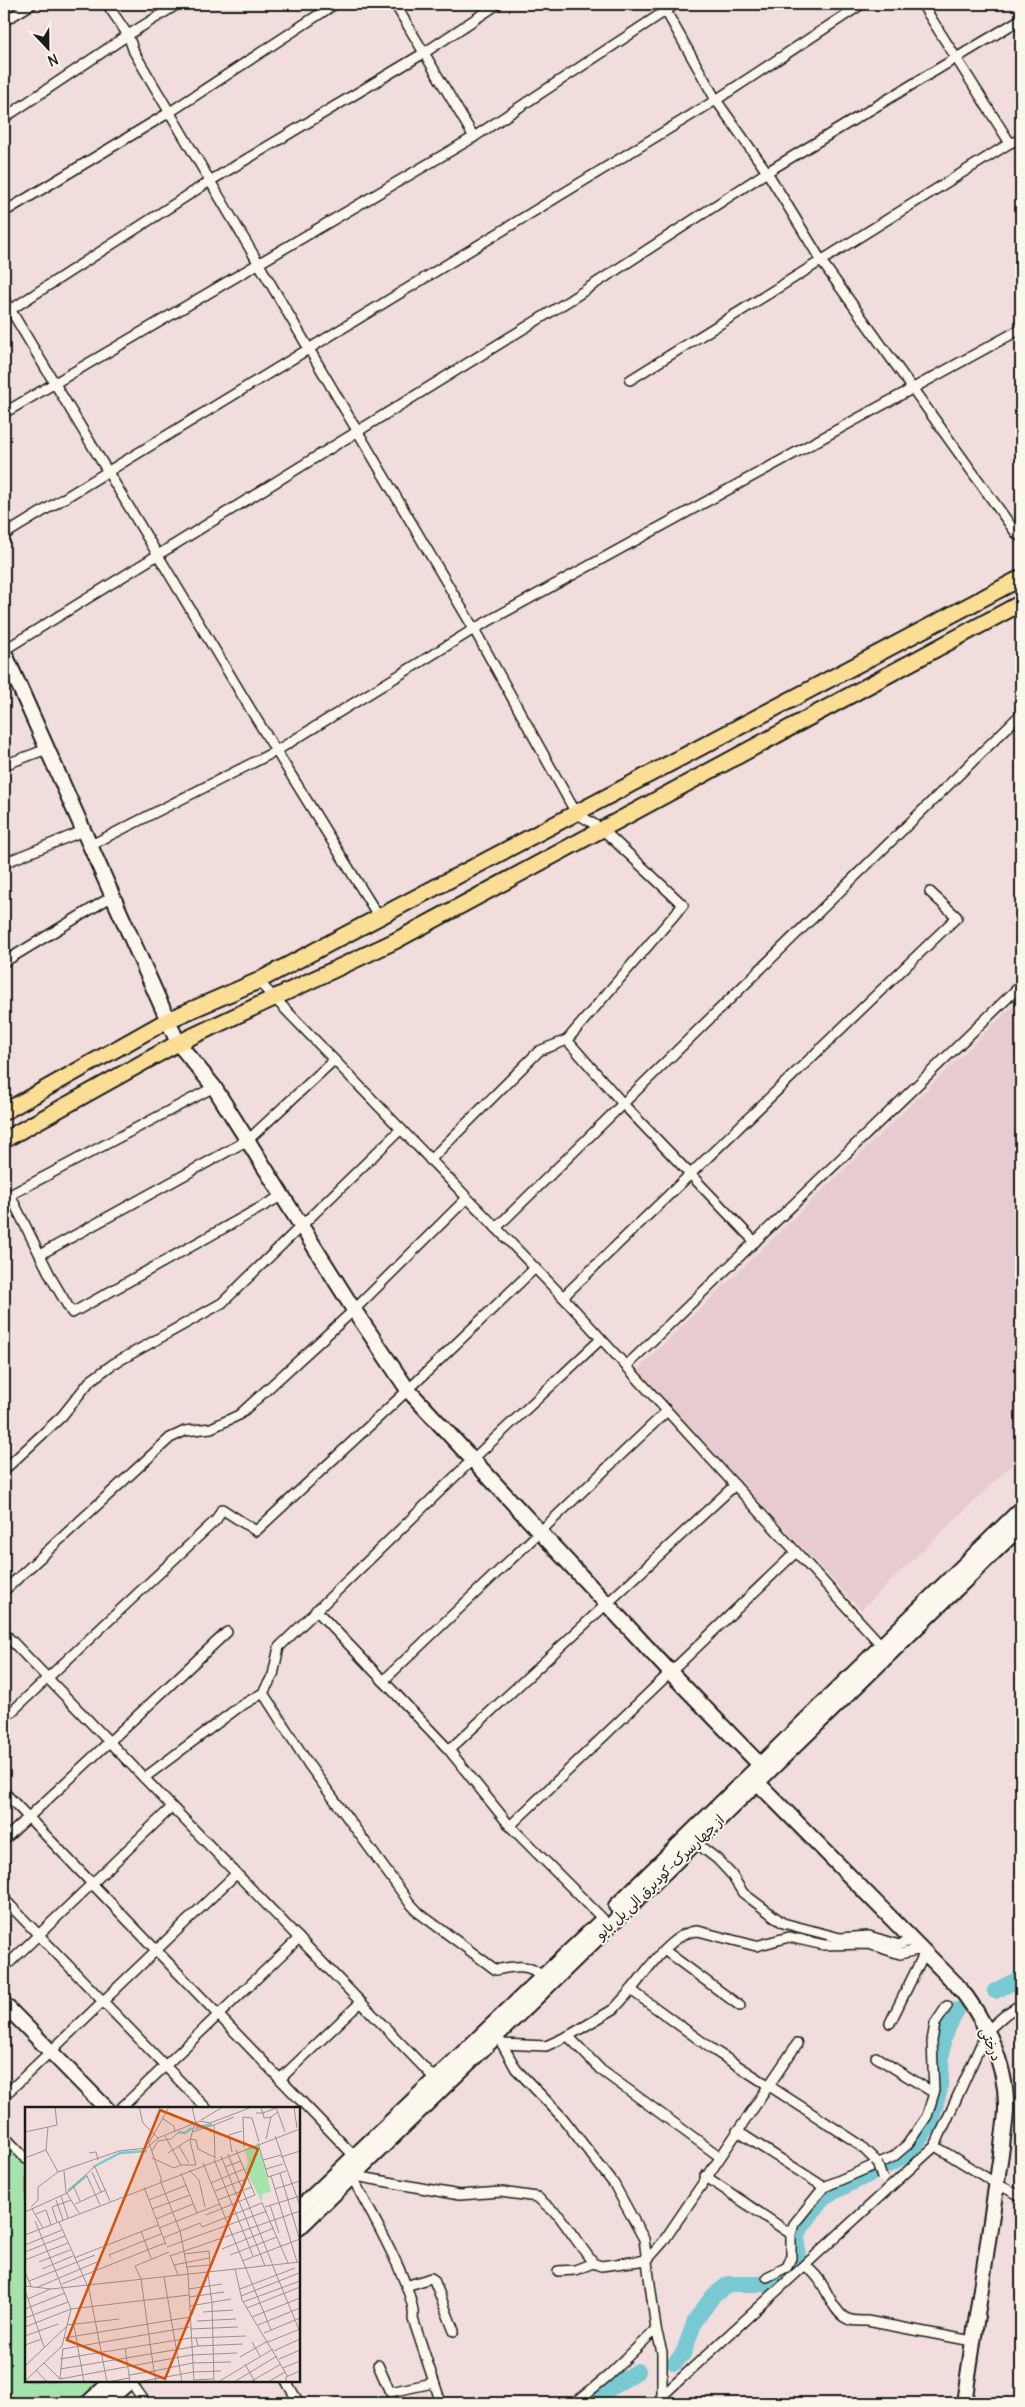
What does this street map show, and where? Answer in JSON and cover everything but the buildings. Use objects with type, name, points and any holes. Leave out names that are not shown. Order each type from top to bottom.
[{"type":"main road","points":[[4,1112],[166,1021],[258,981],[1021,578]]},
{"type":"main road","points":[[4,1140],[178,1043],[395,942],[1021,603]]},
{"type":"street","points":[[4,21],[32,4]]},
{"type":"street","points":[[107,4],[128,35],[134,52],[474,630],[576,813],[602,829],[683,905],[567,1040],[539,1051],[430,1160]]},
{"type":"street","points":[[4,118],[178,4]]},
{"type":"street","points":[[4,212],[170,112],[335,4]]},
{"type":"street","points":[[395,4],[474,137]]},
{"type":"street","points":[[7,312],[210,181],[424,53],[498,4]]},
{"type":"street","points":[[4,413],[474,137],[664,7],[676,4]]},
{"type":"street","points":[[4,535],[716,100],[862,4]]},
{"type":"street","points":[[922,4],[1010,143]]},
{"type":"street","points":[[664,7],[716,100],[767,172],[822,262],[1016,533],[1021,537]]},
{"type":"street","points":[[764,1768],[670,1672],[408,1390],[354,1310],[302,1224],[214,1087],[178,1043],[166,1021],[4,651],[570,300],[767,172],[1021,19]]},
{"type":"street","points":[[630,380],[1010,143],[1021,140]]},
{"type":"street","points":[[4,299],[7,312],[55,383],[276,751],[379,917]]},
{"type":"street","points":[[91,846],[276,751],[474,630],[1021,329]]},
{"type":"street","points":[[496,1228],[624,1105],[1021,714]]},
{"type":"street","points":[[4,765],[47,749]]},
{"type":"street","points":[[4,863],[83,831]]},
{"type":"street","points":[[563,1297],[957,917],[930,892]]},
{"type":"street","points":[[4,962],[112,897]]},
{"type":"street","points":[[258,981],[563,1297],[885,1650]]},
{"type":"street","points":[[626,1366],[1021,985]]},
{"type":"street","points":[[567,1040],[624,1105],[755,1242]]},
{"type":"street","points":[[41,1254],[248,1140],[334,1060]]},
{"type":"street","points":[[214,1087],[10,1195],[53,1281],[72,1313],[283,1195]]},
{"type":"street","points":[[4,1470],[62,1416],[90,1381],[113,1364],[222,1303],[401,1129]]},
{"type":"street","points":[[4,1591],[170,1438],[185,1431],[211,1428],[239,1415],[354,1310],[467,1198]]},
{"type":"street","points":[[4,1719],[216,1520],[222,1509],[256,1531],[408,1390],[534,1268]]},
{"type":"street","points":[[144,1778],[239,1708],[263,1693],[273,1675],[279,1647],[472,1460],[602,1339]]},
{"type":"street","points":[[383,1681],[667,1411]]},
{"type":"street","points":[[449,1750],[735,1485]]},
{"type":"street","name":"از جهارسرک-کودبرق الی پل بایو","points":[[300,2227],[310,2218],[348,2172],[439,2084],[543,1977],[753,1779],[885,1650],[1021,1509]]},
{"type":"street","name":"از جهارسرک-کودبرق الی پل بایو","points":[[885,1650],[1021,1526]]},
{"type":"street","points":[[510,1826],[796,1552]]},
{"type":"street","points":[[316,1610],[449,1750],[510,1826],[603,1919]]},
{"type":"street","points":[[4,1840],[227,1632]]},
{"type":"street","points":[[4,1633],[439,2084]]},
{"type":"street","points":[[263,1693],[309,1764],[400,1890],[419,1913],[496,1970],[527,1966],[536,1970],[543,1977]]},
{"type":"street","name":"از جهارسرک-کودبرق الی پل بایو","points":[[439,2084],[500,2039],[695,1842],[753,1779]]},
{"type":"street","name":"درختی","points":[[753,1779],[969,1998],[987,2031],[1001,2069],[1006,2107],[964,2403]]},
{"type":"street","points":[[4,1792],[359,2161]]},
{"type":"street","points":[[4,1968],[172,1808]]},
{"type":"street","points":[[695,1842],[717,1859],[731,1874],[743,1893],[783,1923],[840,1938],[869,1936],[899,1945],[919,1947]]},
{"type":"street","points":[[4,2096],[236,1874]]},
{"type":"street","points":[[4,1899],[205,2107]]},
{"type":"street","points":[[500,2039],[546,2046],[568,2036],[614,2009],[664,1950],[689,1931],[698,1931],[756,1946],[789,1937],[824,1945],[869,1944],[900,1954],[919,1947]]},
{"type":"street","points":[[824,1945],[827,1934]]},
{"type":"street","points":[[122,2107],[299,1938]]},
{"type":"street","points":[[890,2023],[919,1947]]},
{"type":"street","points":[[664,1950],[740,2006]]},
{"type":"street","points":[[631,1990],[712,2049],[859,2144],[876,2162],[886,2192]]},
{"type":"street","points":[[280,2079],[360,2002]]},
{"type":"street","points":[[4,2004],[105,2107]]},
{"type":"street","points":[[660,2400],[935,2146],[987,2031],[1006,2014],[1020,2005]]},
{"type":"street","points":[[767,2277],[787,2267],[791,2258],[791,2234],[794,2224],[824,2187],[893,2157],[900,2151],[927,2116],[934,2093],[932,2041],[935,2024],[947,2006]]},
{"type":"street","points":[[568,2036],[601,2070],[719,2156]]},
{"type":"street","points":[[500,2039],[516,2069],[562,2117],[614,2184],[644,2239],[656,2329],[662,2352],[660,2400]]},
{"type":"street","points":[[348,2172],[459,2195],[501,2192],[538,2197],[559,2216],[593,2263],[602,2266],[647,2260],[663,2242],[705,2176],[797,2044]]},
{"type":"street","points":[[876,2057],[934,2093]]},
{"type":"street","points":[[737,2130],[824,2187]]},
{"type":"street","points":[[4,2136],[25,2158]]},
{"type":"street","points":[[935,2146],[995,2183],[1021,2196]]},
{"type":"street","points":[[348,2172],[383,2235],[406,2286],[414,2313],[413,2320],[441,2403]]},
{"type":"street","name":"از جهارسرک-کودبرق الی پل بایو","points":[[300,2206],[348,2172]]},
{"type":"street","points":[[705,2176],[791,2234]]},
{"type":"street","points":[[300,2208],[310,2218]]},
{"type":"street","points":[[558,2271],[575,2270],[593,2263]]},
{"type":"street","points":[[805,2266],[815,2272],[842,2316],[853,2321],[868,2321],[972,2341]]},
{"type":"street","points":[[406,2286],[431,2278],[434,2280],[454,2331]]},
{"type":"street","points":[[575,2403],[608,2376],[656,2329]]},
{"type":"street","points":[[378,2365],[390,2392],[433,2383]]},
{"type":"street","points":[[88,2403],[111,2382]]},
{"type":"street","points":[[105,2403],[129,2382]]},
{"type":"street","points":[[131,2382],[146,2403]]},
{"type":"street","points":[[287,2382],[299,2403]]},
{"type":"shaded area","points":[[1021,998],[1021,1456],[861,1610],[636,1371]]},
{"type":"green space","points":[[4,2141],[25,2163],[25,2382],[102,2382],[78,2403],[4,2403]]},
{"type":"waterway","points":[[995,1991],[1021,1978]]},
{"type":"waterway","points":[[675,2363],[683,2354],[695,2321],[713,2296],[729,2284],[773,2284],[798,2265],[797,2233],[825,2196],[910,2152],[930,2125],[940,2088],[943,2038],[957,2010]]},
{"type":"waterway","points":[[587,2403],[638,2371]]}]
